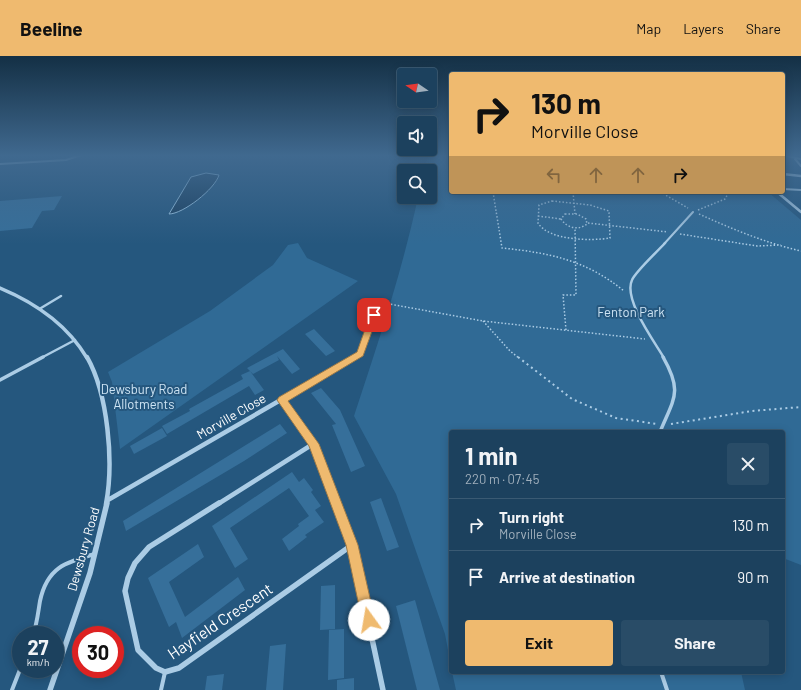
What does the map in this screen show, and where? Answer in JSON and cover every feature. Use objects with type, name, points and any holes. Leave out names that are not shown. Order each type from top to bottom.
[{"type":"street","points":[[779,194],[801,212]]},
{"type":"street","name":"Dewsbury Road","points":[[0,288],[41,308],[60,322],[75,340],[98,381],[107,427],[109,467],[108,500],[96,554],[50,690]]},
{"type":"street","name":"Morville Close","points":[[108,500],[360,354],[378,302]]},
{"type":"street","points":[[282,400],[314,444],[352,545],[383,690]]},
{"type":"street","name":"Hayfield Crescent","points":[[314,444],[149,547],[135,563],[128,578],[125,591],[138,650],[156,668],[165,672],[179,668],[352,545]]},
{"type":"lane","points":[[785,188],[801,190]]},
{"type":"lane","points":[[661,430],[676,394],[672,373],[652,340],[632,302],[630,291],[632,280],[693,212]]},
{"type":"lane","points":[[41,308],[61,296]]},
{"type":"lane","points":[[0,380],[75,340]]},
{"type":"lane","points":[[35,626],[44,584],[51,573],[64,563],[96,554]]},
{"type":"lane","points":[[160,690],[165,672]]},
{"type":"lane","points":[[662,674],[667,690]]},
{"type":"lane","points":[[12,690],[17,678]]},
{"type":"path","points":[[493,194],[502,248],[548,254],[576,261],[598,271],[617,285],[632,302]]},
{"type":"path","points":[[573,194],[575,214]]},
{"type":"path","points":[[663,194],[693,212],[727,226],[801,251]]},
{"type":"path","points":[[693,212],[725,199],[728,194]]},
{"type":"path","points":[[544,202],[590,205],[609,211],[611,225],[610,238],[600,240],[549,233],[543,230],[538,223],[538,216],[539,205],[544,202]]},
{"type":"path","points":[[561,219],[566,214],[575,214],[582,216],[588,223]]},
{"type":"path","points":[[538,216],[561,219],[565,224],[575,228],[582,227],[588,223],[674,232],[692,237],[757,246],[780,245]]},
{"type":"path","points":[[566,330],[563,295],[576,295],[575,228]]},
{"type":"path","points":[[378,302],[483,321],[652,340]]},
{"type":"path","points":[[483,321],[510,351],[572,399],[616,418],[663,425],[730,413],[777,407],[801,407]]},
{"type":"green space","name":"Fenton Park","points":[[437,185],[449,185],[449,194],[770,194],[801,220],[801,565],[785,559],[785,430],[449,430],[449,655],[445,634],[396,494],[354,416],[381,334],[416,204],[437,204]]},
{"type":"green space","name":"Dewsbury Road Allotments","points":[[298,243],[307,258],[358,281],[120,449],[112,382],[108,372],[210,311],[273,265],[288,245]]},
{"type":"green space","points":[[452,674],[741,674],[745,690],[456,690]]},
{"type":"shaded area","points":[[186,185],[213,185],[198,200],[182,210],[169,214]]},
{"type":"building","points":[[62,196],[54,210],[42,211],[32,228],[0,231],[0,201]]},
{"type":"building","points":[[314,329],[335,351],[326,356],[305,334]]},
{"type":"building","points":[[283,349],[300,369],[292,374],[277,356],[279,360],[253,374],[247,368]]},
{"type":"building","points":[[250,371],[264,390],[255,395],[249,386],[167,434],[162,426],[243,379],[241,375]]},
{"type":"building","points":[[321,388],[340,410],[365,466],[351,472],[332,425],[336,424],[311,393]]},
{"type":"building","points":[[280,424],[287,433],[244,461],[126,531],[123,521]]},
{"type":"building","points":[[162,428],[167,436],[134,454],[130,446]]},
{"type":"building","points":[[292,472],[299,482],[304,478],[313,490],[311,492],[321,506],[315,510],[324,522],[305,535],[307,537],[289,551],[282,539],[309,516],[289,488],[230,528],[248,559],[235,568],[212,526]]},
{"type":"building","points":[[381,498],[399,547],[387,551],[370,502]]},
{"type":"building","points":[[198,544],[204,557],[169,582],[185,617],[238,577],[245,590],[182,638],[176,622],[169,627],[148,578]]},
{"type":"building","points":[[335,585],[335,629],[320,630],[321,586]]},
{"type":"building","points":[[415,600],[440,690],[417,690],[396,606]]},
{"type":"building","points":[[344,629],[344,678],[328,680],[329,630]]},
{"type":"building","points":[[286,644],[283,690],[266,690],[270,646]]},
{"type":"building","points":[[224,674],[222,690],[205,690],[207,676]]},
{"type":"building","points":[[354,678],[354,690],[337,690],[337,680]]},
{"type":"route","points":[[369,620],[352,545],[314,444],[282,400],[360,354],[374,315]]}]
